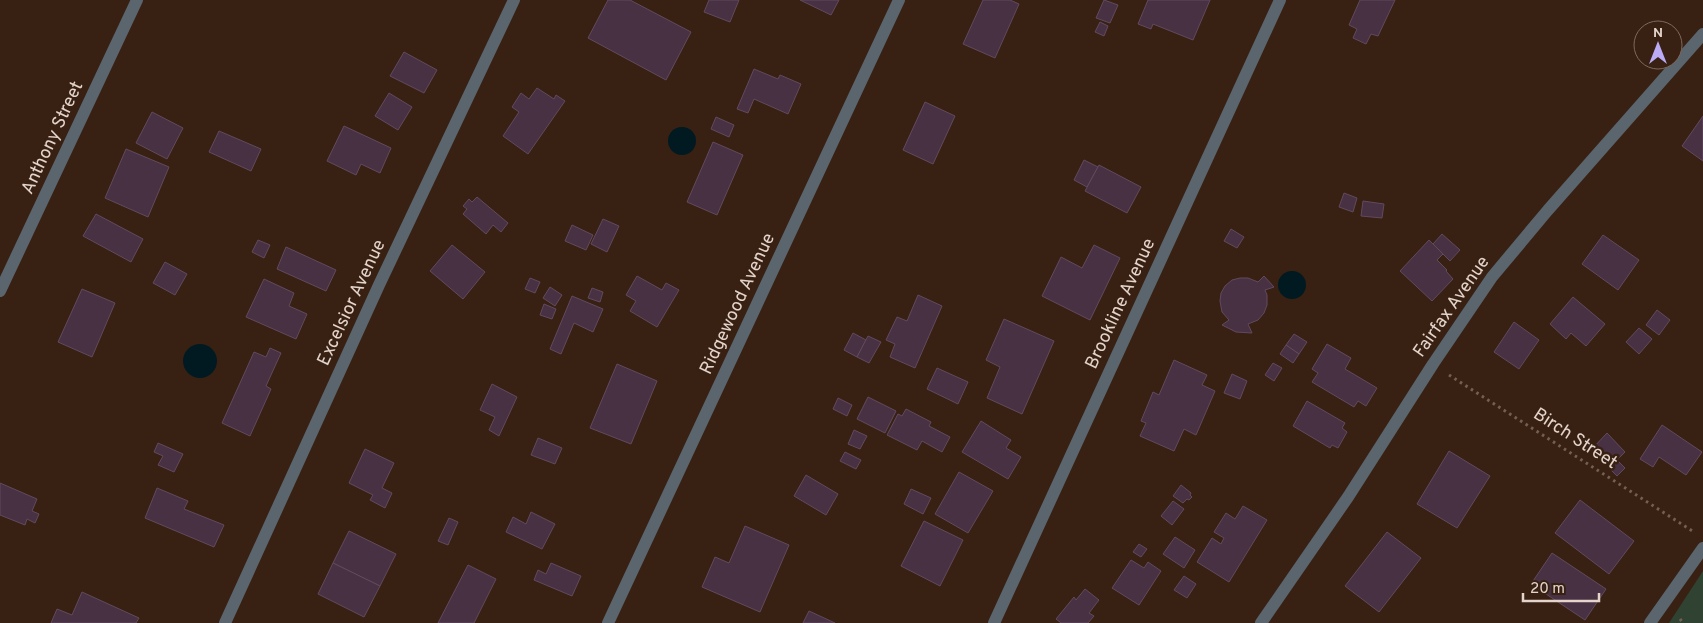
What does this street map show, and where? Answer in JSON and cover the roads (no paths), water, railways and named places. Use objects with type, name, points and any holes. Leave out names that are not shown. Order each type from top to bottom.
[{"type":"street","name":"Anthony Street","points":[[0,291],[137,0]]},
{"type":"street","name":"Excelsior Avenue","points":[[225,623],[379,285],[514,0]]},
{"type":"street","name":"Ridgewood Avenue","points":[[608,623],[899,0]]},
{"type":"street","name":"Brookline Avenue","points":[[994,623],[1280,0]]},
{"type":"street","name":"Fairfax Avenue","points":[[1261,623],[1348,497],[1433,364],[1492,277],[1548,210],[1703,34]]},
{"type":"street","points":[[1650,623],[1703,548]]},
{"type":"water","points":[[682,127],[692,131],[696,141],[692,151],[682,155],[672,151],[668,141],[672,131]]},
{"type":"water","points":[[1292,271],[1302,275],[1306,285],[1302,295],[1292,299],[1282,295],[1278,285],[1282,275]]},
{"type":"water","points":[[200,344],[207,345],[212,349],[216,354],[216,368],[212,373],[207,377],[200,378],[193,377],[188,373],[184,368],[183,361],[184,354],[188,349],[193,345]]}]
